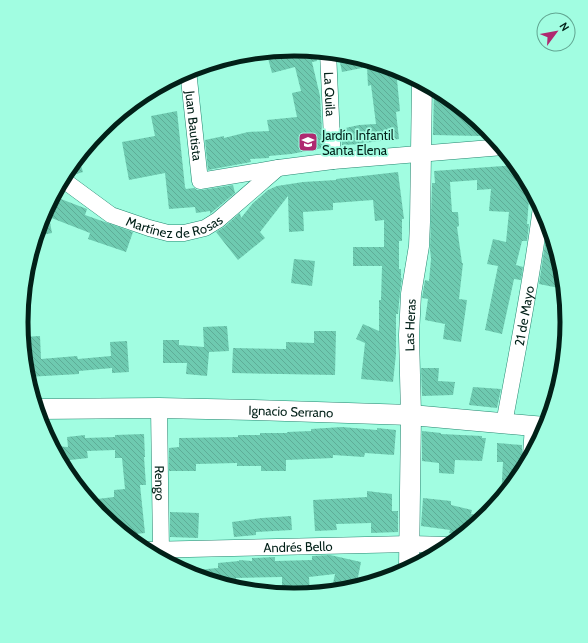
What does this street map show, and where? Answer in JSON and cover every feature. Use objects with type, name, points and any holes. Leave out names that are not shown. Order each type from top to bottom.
[{"type":"street","name":"La Quila","points":[[328,58],[333,161]]},
{"type":"street","name":"Juan Bautista","points":[[189,77],[200,181],[278,168]]},
{"type":"street","name":"Las Heras","points":[[409,561],[411,415],[409,311],[419,246],[422,153],[422,88]]},
{"type":"street","points":[[278,168],[333,161],[495,148]]},
{"type":"street","name":"Martínez de Rosas","points":[[67,183],[111,215],[168,233],[184,234],[205,228],[218,220],[278,168]]},
{"type":"street","name":"21 de Mayo","points":[[504,424],[536,248],[540,219]]},
{"type":"street","name":"Ignacio Serrano","points":[[43,409],[159,408],[411,415],[538,427]]},
{"type":"street","name":"Rengo","points":[[155,548],[159,408]]},
{"type":"street","name":"Andrés Bello","points":[[162,553],[410,544],[439,545]]},
{"type":"building","points":[[268,57],[316,57],[317,61],[312,62],[320,96],[323,148],[291,154],[269,156],[269,158],[250,159],[251,162],[208,170],[205,140],[224,136],[224,138],[248,132],[269,131],[267,120],[297,117],[292,93],[301,91],[295,67],[272,73]]},
{"type":"building","points":[[339,60],[363,65],[397,76],[400,111],[396,112],[399,139],[363,144],[342,145],[341,129],[359,125],[376,124],[371,85],[368,86],[367,67],[342,72]]},
{"type":"building","points":[[434,95],[456,110],[481,132],[480,136],[433,135]]},
{"type":"building","points":[[177,111],[186,189],[194,188],[197,190],[202,190],[233,185],[235,193],[210,214],[210,211],[196,213],[195,207],[169,209],[165,173],[129,180],[122,142],[155,136],[151,116]]},
{"type":"building","points":[[80,164],[83,172],[73,174]]},
{"type":"building","points":[[509,166],[529,198],[527,241],[522,241],[516,265],[523,267],[521,280],[514,279],[502,334],[485,330],[498,266],[487,264],[493,239],[506,242],[509,212],[489,211],[491,189],[477,190],[477,180],[450,182],[452,212],[458,212],[459,226],[457,227],[463,263],[459,299],[467,300],[461,342],[443,339],[445,324],[425,320],[428,299],[422,298],[425,280],[429,281],[431,259],[432,183],[435,183],[434,171]]},
{"type":"building","points":[[398,172],[404,219],[402,219],[402,241],[399,241],[399,269],[401,269],[402,278],[398,314],[396,314],[396,354],[393,382],[361,379],[365,343],[356,339],[363,324],[379,331],[379,300],[381,300],[382,266],[353,266],[353,247],[384,247],[384,220],[375,221],[373,200],[333,203],[333,210],[303,212],[304,231],[289,232],[288,196],[260,232],[265,238],[238,260],[216,232],[240,213],[241,218],[253,203],[268,190],[277,186]]},
{"type":"building","points":[[58,198],[87,209],[85,215],[133,232],[126,252],[88,239],[90,233],[49,217]]},
{"type":"building","points":[[49,218],[52,233],[42,235]]},
{"type":"building","points":[[546,236],[558,288],[539,284]]},
{"type":"building","points":[[294,259],[315,261],[312,286],[291,283]]},
{"type":"building","points":[[227,326],[229,351],[209,352],[207,376],[186,374],[187,363],[163,363],[163,340],[179,340],[179,345],[204,347],[203,327]]},
{"type":"building","points":[[314,331],[336,331],[335,375],[232,373],[233,348],[286,349],[286,342],[314,343]]},
{"type":"building","points":[[40,336],[41,359],[77,356],[78,359],[111,356],[110,342],[127,341],[129,372],[112,373],[112,368],[79,371],[79,374],[34,377],[30,356],[29,337]]},
{"type":"building","points":[[421,368],[439,368],[438,381],[455,382],[453,395],[422,396]]},
{"type":"building","points":[[473,387],[501,389],[497,408],[469,405]]},
{"type":"building","points":[[342,427],[396,430],[394,455],[365,453],[364,457],[333,455],[333,458],[286,460],[286,471],[261,471],[261,466],[237,466],[237,463],[196,464],[196,471],[169,471],[169,448],[179,447],[179,438],[238,437],[238,435],[287,433],[311,431],[311,429]]},
{"type":"building","points":[[422,431],[441,434],[482,436],[482,438],[486,438],[482,461],[455,460],[454,474],[439,473],[439,463],[422,461]]},
{"type":"building","points":[[144,434],[146,485],[140,485],[145,533],[134,534],[96,499],[114,497],[114,490],[125,489],[122,458],[115,458],[115,450],[87,451],[88,458],[68,460],[59,446],[68,447],[67,437],[85,435],[85,438],[115,437],[115,435]]},
{"type":"building","points":[[497,443],[522,445],[523,457],[502,487],[503,462],[497,462]]},
{"type":"building","points":[[367,491],[392,494],[392,511],[398,511],[398,532],[371,533],[371,523],[336,524],[337,530],[315,531],[313,500],[367,497]]},
{"type":"building","points":[[423,498],[451,501],[451,505],[472,510],[471,514],[476,515],[455,534],[449,533],[450,530],[421,526]]},
{"type":"building","points":[[170,512],[199,513],[198,538],[170,537]]},
{"type":"building","points":[[291,516],[292,530],[256,532],[256,535],[234,537],[232,522]]},
{"type":"building","points":[[330,555],[361,562],[358,579],[333,584],[335,574],[309,577],[310,587],[282,587],[282,577],[236,578],[236,581],[199,570],[218,568],[218,563],[239,560],[252,561],[252,558],[275,557],[275,561],[312,560],[312,556]]},
{"type":"place","name":"Jardín Infantil Santa Elena","points":[[308,142]]}]
